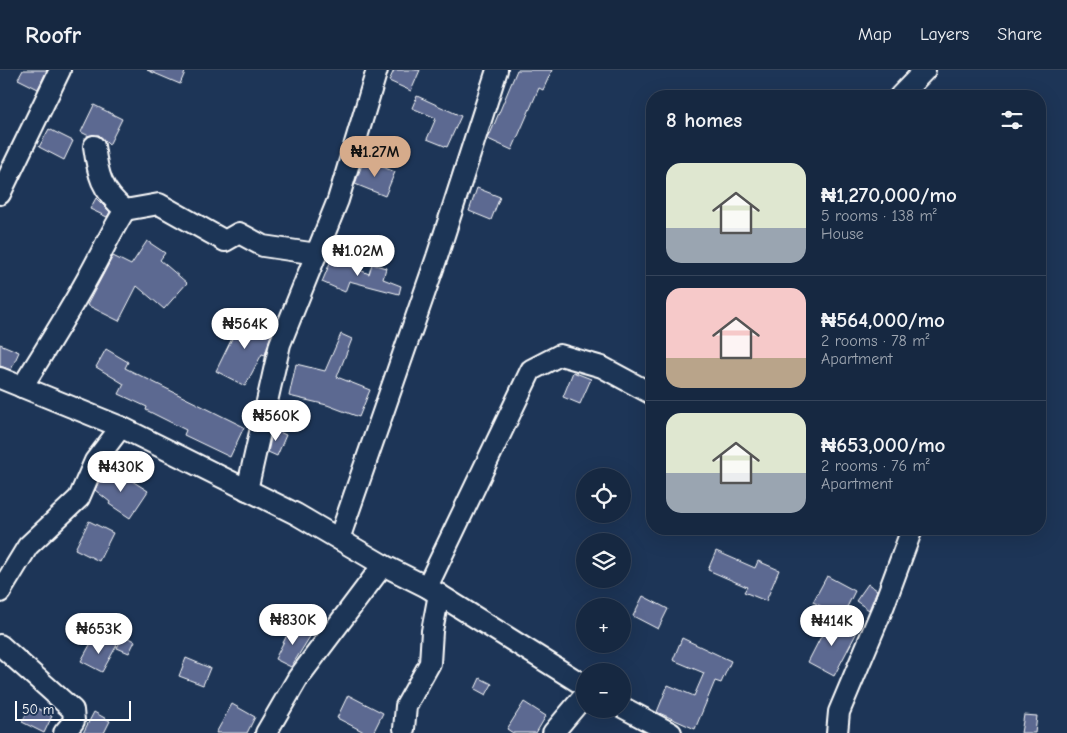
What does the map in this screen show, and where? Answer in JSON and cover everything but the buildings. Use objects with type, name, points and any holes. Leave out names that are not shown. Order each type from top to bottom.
[{"type":"street","points":[[0,194],[60,70]]},
{"type":"street","points":[[247,490],[280,344],[338,200],[377,70]]},
{"type":"street","points":[[339,539],[437,257],[497,70]]},
{"type":"street","points":[[906,90],[925,70]]},
{"type":"street","points":[[94,146],[98,174],[114,201],[125,210]]},
{"type":"street","points":[[22,387],[76,299],[103,251],[111,231],[125,210],[158,204],[225,240],[239,234],[263,246],[317,254]]},
{"type":"street","points":[[404,729],[406,706],[430,663],[433,590],[531,370],[560,355],[602,367],[646,391]]},
{"type":"street","points":[[0,378],[121,427],[296,514],[383,565],[433,590],[576,680]]},
{"type":"street","points":[[0,592],[28,546],[79,498],[95,461],[121,427]]},
{"type":"street","points":[[837,733],[839,712],[884,605],[910,535]]},
{"type":"street","points":[[266,733],[298,678],[383,565]]},
{"type":"street","points":[[0,645],[73,710],[74,721],[64,733]]},
{"type":"street","points":[[553,733],[576,706]]},
{"type":"street","points":[[631,712],[671,733]]}]
